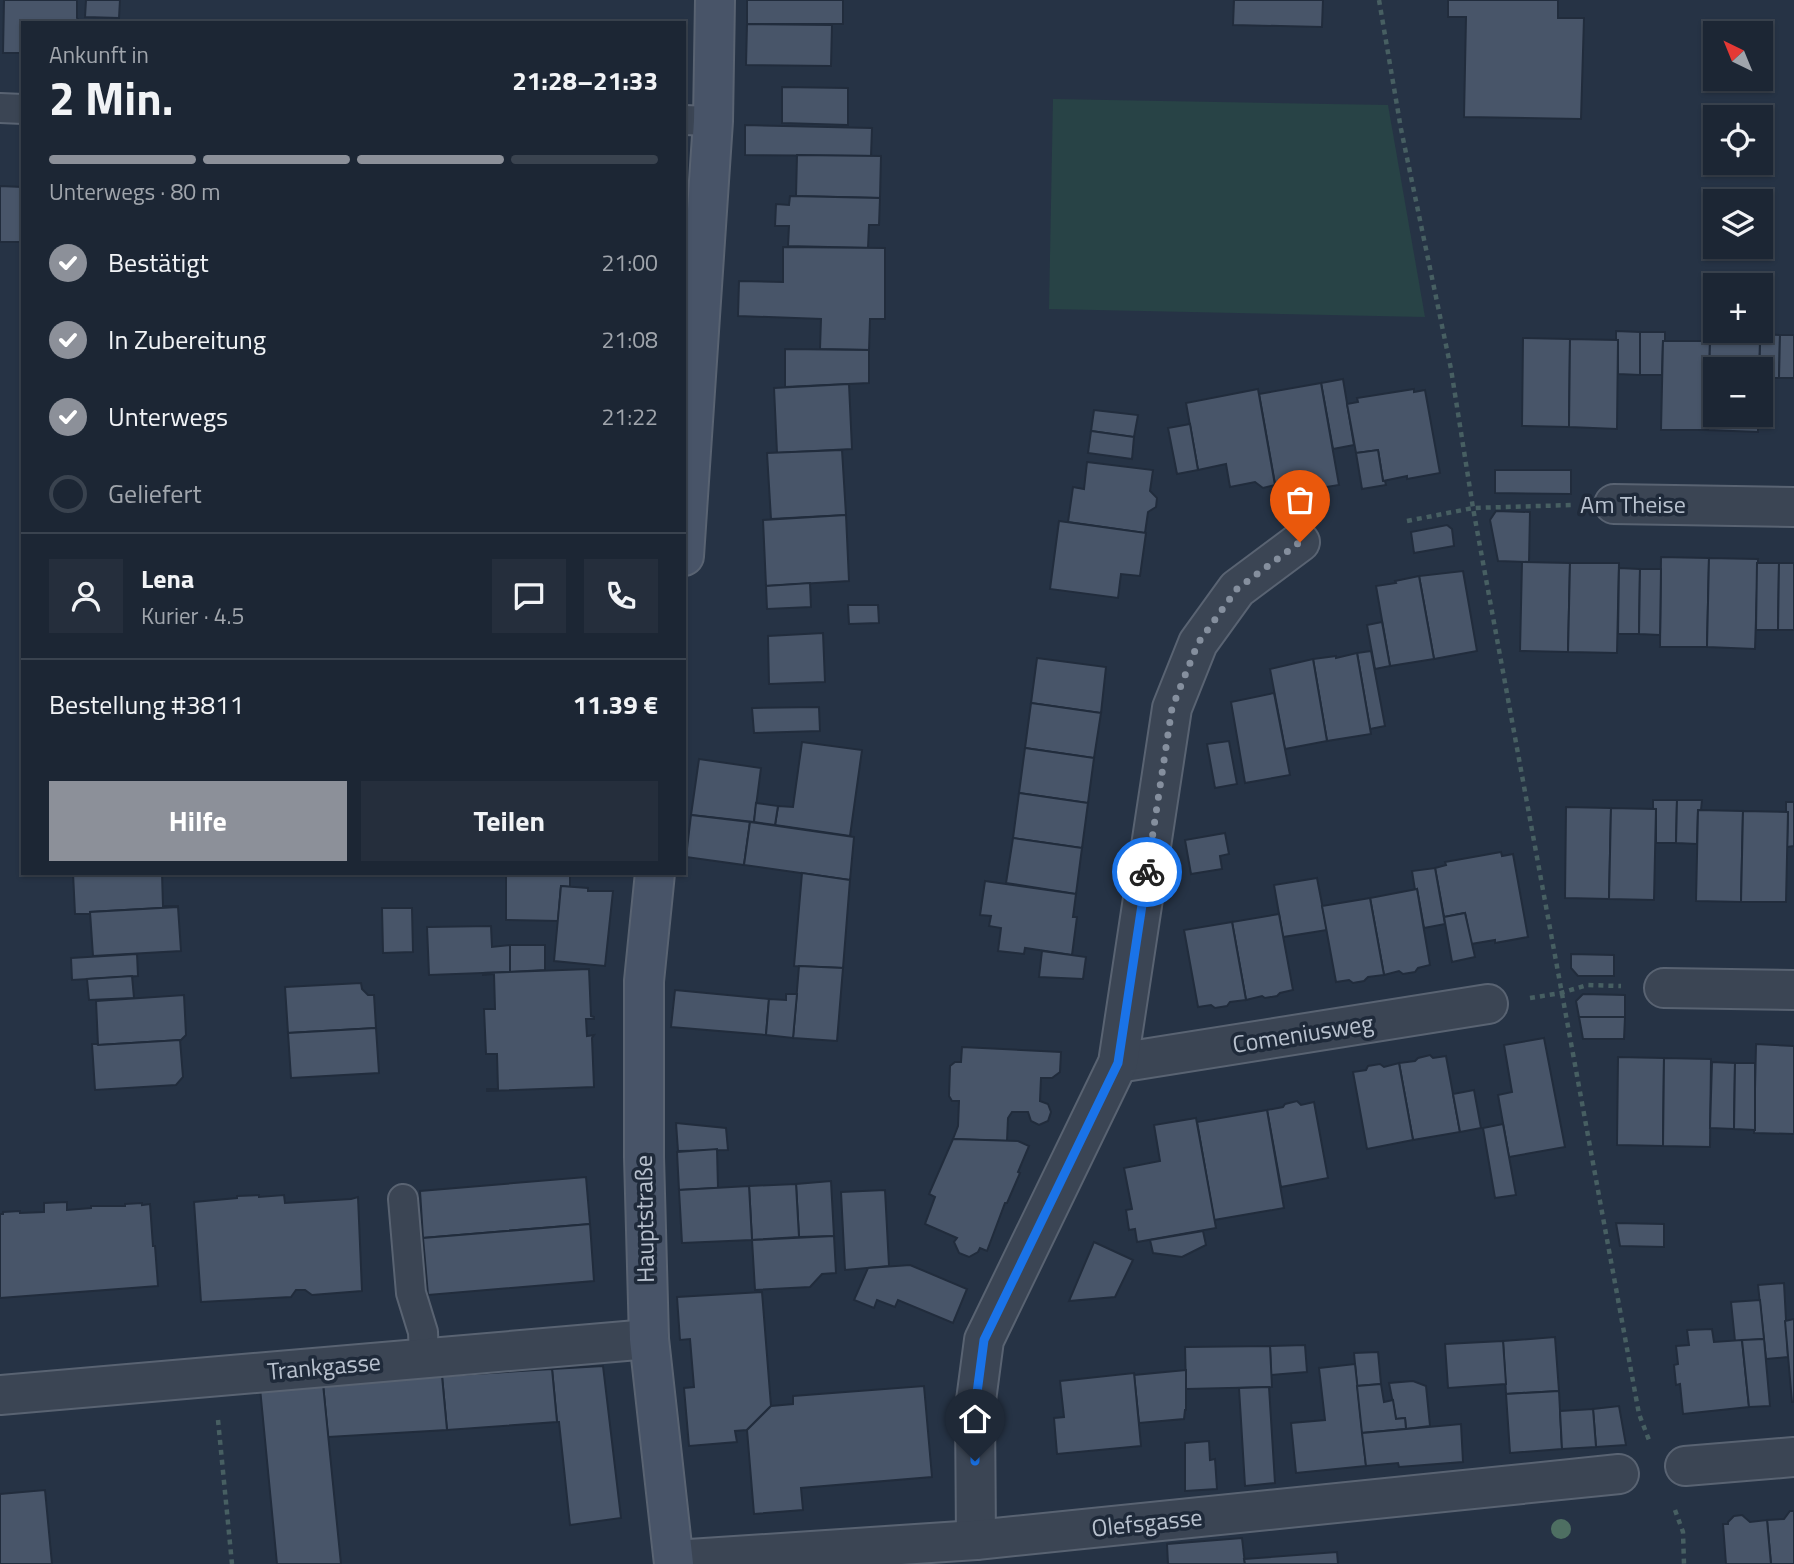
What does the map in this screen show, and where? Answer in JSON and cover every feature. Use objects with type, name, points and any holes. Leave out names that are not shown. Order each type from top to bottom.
[{"type":"main road","points":[[686,493],[698,121],[715,0]]},
{"type":"main road","name":"Hauptstraße","points":[[655,875],[644,981],[643,1145],[649,1339],[674,1562]]},
{"type":"street","name":"Am Theise","points":[[1614,503],[1794,507]]},
{"type":"street","points":[[976,1540],[975,1408],[984,1340],[1118,1063],[1172,708],[1198,643],[1237,589],[1300,542]]},
{"type":"street","points":[[1664,988],[1794,990]]},
{"type":"street","name":"Comeniusweg","points":[[1118,1063],[1488,1004]]},
{"type":"street","name":"Trankgasse","points":[[0,1395],[649,1339]]},
{"type":"street","points":[[1685,1466],[1794,1457]]},
{"type":"street","name":"Olefsgasse","points":[[674,1562],[976,1540],[1619,1474]]},
{"type":"lane","points":[[0,108],[21,109]]},
{"type":"lane","points":[[402,1199],[411,1293],[423,1332],[424,1358]]},
{"type":"path","points":[[1379,0],[1401,129],[1451,369],[1473,508],[1639,1414],[1651,1447]]},
{"type":"path","name":"Am Theise","points":[[1473,508],[1614,503]]},
{"type":"path","points":[[1407,521],[1473,508]]},
{"type":"path","points":[[1561,993],[1587,985],[1664,988]]},
{"type":"path","points":[[214,1377],[232,1564]]},
{"type":"path","points":[[1674,1507],[1683,1532],[1684,1564]]},
{"type":"green space","points":[[1053,99],[1388,105],[1425,317],[1049,309]]},
{"type":"building","points":[[4,0],[77,0],[79,21],[21,21],[21,53],[3,53]]},
{"type":"building","points":[[86,0],[120,0],[119,18],[85,17]]},
{"type":"building","points":[[747,0],[843,0],[843,24],[747,24]]},
{"type":"building","points":[[1234,0],[1323,0],[1322,27],[1233,25]]},
{"type":"building","points":[[1448,0],[1558,0],[1558,18],[1584,18],[1581,119],[1464,117],[1466,17],[1448,17]]},
{"type":"building","points":[[747,24],[832,25],[831,66],[746,65]]},
{"type":"building","points":[[782,87],[848,88],[848,125],[782,123]]},
{"type":"building","points":[[745,125],[872,128],[871,156],[745,155]]},
{"type":"building","points":[[797,155],[881,156],[880,198],[796,196]]},
{"type":"building","points":[[0,186],[21,187],[21,242],[0,242]]},
{"type":"building","points":[[790,196],[880,198],[879,225],[869,225],[868,248],[788,246],[789,226],[775,226],[776,204],[789,205]]},
{"type":"building","points":[[783,247],[885,248],[885,319],[870,319],[869,350],[820,349],[821,319],[738,316],[739,281],[783,282]]},
{"type":"building","points":[[1616,331],[1640,332],[1640,375],[1618,374]]},
{"type":"building","points":[[1640,332],[1665,332],[1662,375],[1640,375]]},
{"type":"building","points":[[1773,335],[1780,335],[1779,378],[1773,378],[1773,357],[1759,357],[1760,343],[1773,343]]},
{"type":"building","points":[[1780,335],[1794,335],[1794,378],[1779,378]]},
{"type":"building","points":[[1523,338],[1570,339],[1569,427],[1522,426]]},
{"type":"building","points":[[1570,339],[1618,340],[1617,429],[1569,427]]},
{"type":"building","points":[[1663,341],[1710,343],[1710,357],[1703,357],[1703,427],[1708,427],[1708,430],[1661,430]]},
{"type":"building","points":[[1710,343],[1760,343],[1759,357],[1710,357]]},
{"type":"building","points":[[785,349],[869,350],[869,383],[785,387]]},
{"type":"building","points":[[1343,379],[1354,445],[1333,449],[1321,383]]},
{"type":"building","points":[[1321,383],[1339,485],[1277,495],[1259,394]]},
{"type":"building","points":[[849,384],[852,449],[777,453],[774,388]]},
{"type":"building","points":[[1258,389],[1275,485],[1263,488],[1255,482],[1230,487],[1226,464],[1198,470],[1186,403]]},
{"type":"building","points":[[1414,389],[1414,392],[1425,390],[1440,473],[1383,481],[1378,450],[1356,453],[1347,404],[1358,402],[1357,398]]},
{"type":"building","points":[[1094,410],[1138,415],[1134,437],[1091,431]]},
{"type":"building","points":[[1190,424],[1198,470],[1177,474],[1168,428]]},
{"type":"building","points":[[1708,427],[1758,427],[1758,432],[1708,430]]},
{"type":"building","points":[[1091,431],[1134,437],[1132,459],[1088,453]]},
{"type":"building","points":[[842,450],[846,515],[771,519],[767,453]]},
{"type":"building","points":[[1378,450],[1386,485],[1362,489],[1356,453]]},
{"type":"building","points":[[1087,462],[1153,470],[1150,491],[1157,498],[1156,507],[1148,512],[1145,533],[1068,522],[1073,487],[1084,489]]},
{"type":"building","points":[[1495,470],[1571,470],[1571,494],[1495,493]]},
{"type":"building","points":[[1496,511],[1530,512],[1529,562],[1498,561],[1490,520]]},
{"type":"building","points":[[846,515],[849,581],[766,586],[763,520]]},
{"type":"building","points":[[1059,521],[1146,533],[1140,576],[1121,574],[1118,598],[1050,589]]},
{"type":"building","points":[[1447,525],[1452,529],[1454,546],[1414,553],[1411,532]]},
{"type":"building","points":[[1661,557],[1709,558],[1707,647],[1660,647]]},
{"type":"building","points":[[1709,558],[1758,559],[1755,649],[1707,647]]},
{"type":"building","points":[[1522,562],[1570,563],[1568,652],[1520,651]]},
{"type":"building","points":[[1570,563],[1619,563],[1617,653],[1568,652]]},
{"type":"building","points":[[1757,563],[1779,563],[1778,630],[1756,630]]},
{"type":"building","points":[[1779,563],[1794,563],[1794,630],[1778,630]]},
{"type":"building","points":[[1619,568],[1640,569],[1639,634],[1618,634]]},
{"type":"building","points":[[1640,569],[1661,569],[1660,635],[1639,634]]},
{"type":"building","points":[[1463,571],[1477,651],[1434,659],[1419,576]]},
{"type":"building","points":[[1419,576],[1434,659],[1390,666],[1376,586]]},
{"type":"building","points":[[810,583],[811,607],[767,609],[766,586]]},
{"type":"building","points":[[848,605],[878,605],[879,623],[849,624]]},
{"type":"building","points":[[1382,622],[1390,666],[1375,669],[1367,625]]},
{"type":"building","points":[[823,633],[825,682],[769,684],[768,636]]},
{"type":"building","points":[[1371,651],[1385,726],[1370,729],[1357,653]]},
{"type":"building","points":[[1357,653],[1371,734],[1327,741],[1313,659],[1336,658]]},
{"type":"building","points":[[1037,658],[1106,667],[1101,713],[1031,703]]},
{"type":"building","points":[[1313,659],[1327,741],[1285,749],[1270,669]]},
{"type":"building","points":[[1274,693],[1290,775],[1245,783],[1231,702]]},
{"type":"building","points":[[1031,703],[1101,713],[1094,758],[1025,748]]},
{"type":"building","points":[[819,707],[820,731],[754,733],[752,708]]},
{"type":"building","points":[[1229,741],[1237,784],[1215,788],[1207,744]]},
{"type":"building","points":[[802,742],[862,750],[850,836],[775,825],[778,806],[793,807]]},
{"type":"building","points":[[1025,748],[1094,758],[1088,803],[1019,793]]},
{"type":"building","points":[[699,759],[761,768],[754,822],[691,815]]},
{"type":"building","points":[[1019,793],[1088,803],[1082,848],[1013,838]]},
{"type":"building","points":[[1653,800],[1677,800],[1676,843],[1656,843],[1656,809],[1653,809]]},
{"type":"building","points":[[1677,800],[1702,800],[1701,810],[1698,810],[1697,844],[1676,843]]},
{"type":"building","points":[[1786,802],[1794,802],[1794,846],[1787,847],[1788,812]]},
{"type":"building","points":[[756,803],[778,806],[775,825],[754,822]]},
{"type":"building","points":[[1566,807],[1611,808],[1609,899],[1565,898]]},
{"type":"building","points":[[1611,808],[1656,809],[1654,900],[1609,899]]},
{"type":"building","points":[[1698,810],[1743,811],[1741,902],[1696,901]]},
{"type":"building","points":[[1743,811],[1788,812],[1786,902],[1741,902]]},
{"type":"building","points":[[691,815],[750,822],[744,865],[686,857]]},
{"type":"building","points":[[750,822],[854,837],[850,880],[744,865]]},
{"type":"building","points":[[1225,833],[1229,854],[1220,856],[1222,869],[1191,874],[1185,840]]},
{"type":"building","points":[[1013,838],[1082,848],[1076,894],[1006,883]]},
{"type":"building","points":[[1501,852],[1502,856],[1513,854],[1528,937],[1471,944],[1465,913],[1444,917],[1435,868],[1446,865],[1445,862]]},
{"type":"building","points":[[1435,868],[1445,924],[1424,928],[1412,871]]},
{"type":"building","points":[[802,873],[850,880],[843,968],[794,966]]},
{"type":"building","points":[[73,875],[162,875],[163,906],[178,906],[90,914],[75,914]]},
{"type":"building","points":[[506,875],[570,875],[570,887],[561,886],[558,921],[506,920]]},
{"type":"building","points":[[1317,878],[1327,930],[1283,937],[1274,885]]},
{"type":"building","points":[[985,881],[1076,894],[1073,917],[1077,917],[1072,955],[1025,948],[1024,954],[998,951],[1001,928],[989,926],[991,916],[980,915]]},
{"type":"building","points":[[561,886],[588,888],[588,891],[613,891],[605,966],[554,961]]},
{"type":"building","points":[[1417,889],[1430,965],[1418,968],[1415,972],[1403,974],[1399,971],[1384,975],[1370,898]]},
{"type":"building","points":[[1370,898],[1384,975],[1353,983],[1349,980],[1336,982],[1322,906]]},
{"type":"building","points":[[178,907],[181,951],[93,956],[90,912]]},
{"type":"building","points":[[382,908],[412,908],[413,952],[383,953]]},
{"type":"building","points":[[1465,913],[1475,957],[1452,962],[1444,917]]},
{"type":"building","points":[[1279,914],[1293,990],[1277,996],[1246,1000],[1232,922]]},
{"type":"building","points":[[1232,922],[1246,1000],[1215,1008],[1211,1005],[1198,1007],[1184,930]]},
{"type":"building","points":[[491,926],[492,947],[510,945],[510,972],[429,975],[427,927]]},
{"type":"building","points":[[510,945],[545,945],[545,970],[510,972]]},
{"type":"building","points":[[1042,951],[1086,957],[1083,979],[1039,977]]},
{"type":"building","points":[[137,954],[138,976],[72,980],[71,958]]},
{"type":"building","points":[[1571,954],[1614,955],[1614,976],[1578,976],[1571,968]]},
{"type":"building","points":[[799,966],[843,968],[837,1041],[793,1038]]},
{"type":"building","points":[[589,969],[591,1016],[594,1019],[586,1019],[587,1036],[594,1035],[594,1087],[487,1091],[498,1089],[497,1054],[486,1054],[484,1009],[495,1009],[494,974],[483,973]]},
{"type":"building","points":[[132,976],[134,998],[89,1000],[87,979]]},
{"type":"building","points":[[361,983],[362,989],[368,995],[374,995],[376,1028],[288,1033],[285,987]]},
{"type":"building","points":[[675,990],[769,999],[766,1035],[671,1027]]},
{"type":"building","points":[[786,994],[797,994],[793,1038],[766,1035],[769,999],[786,1000]]},
{"type":"building","points":[[1583,994],[1625,995],[1625,1017],[1579,1017],[1576,1001]]},
{"type":"building","points":[[184,995],[186,1035],[181,1040],[98,1045],[96,1001]]},
{"type":"building","points":[[1579,1017],[1625,1017],[1624,1039],[1583,1039]]},
{"type":"building","points":[[376,1028],[379,1073],[291,1078],[288,1033]]},
{"type":"building","points":[[1544,1038],[1565,1147],[1509,1157],[1498,1095],[1512,1092],[1504,1045]]},
{"type":"building","points":[[180,1040],[183,1077],[176,1085],[95,1090],[92,1044]]},
{"type":"building","points":[[1756,1044],[1794,1046],[1794,1134],[1754,1133]]},
{"type":"building","points":[[962,1047],[1061,1052],[1060,1072],[1052,1078],[1041,1078],[1040,1101],[1048,1104],[1051,1112],[1048,1121],[1039,1125],[1031,1121],[1028,1112],[1012,1112],[1008,1118],[1007,1141],[953,1139],[958,1126],[959,1101],[952,1101],[949,1096],[950,1066],[961,1062]]},
{"type":"building","points":[[1430,1055],[1433,1058],[1446,1056],[1460,1132],[1413,1140],[1399,1063]]},
{"type":"building","points":[[1618,1057],[1664,1058],[1663,1146],[1617,1145]]},
{"type":"building","points":[[1664,1058],[1711,1059],[1710,1147],[1663,1146]]},
{"type":"building","points":[[1712,1062],[1735,1063],[1734,1129],[1710,1128]]},
{"type":"building","points":[[1399,1063],[1413,1140],[1367,1149],[1353,1072],[1366,1070],[1368,1066],[1380,1064],[1384,1067]]},
{"type":"building","points":[[1735,1063],[1755,1063],[1755,1130],[1734,1129]]},
{"type":"building","points":[[1474,1090],[1481,1128],[1460,1132],[1453,1094]]},
{"type":"building","points":[[1297,1101],[1301,1105],[1314,1102],[1328,1178],[1281,1187],[1267,1110]]},
{"type":"building","points":[[1267,1110],[1284,1208],[1214,1220],[1197,1122]]},
{"type":"building","points":[[1196,1118],[1216,1228],[1137,1242],[1135,1229],[1129,1230],[1126,1210],[1132,1209],[1124,1168],[1160,1161],[1154,1125]]},
{"type":"building","points":[[676,1123],[726,1128],[728,1150],[678,1151]]},
{"type":"building","points":[[1503,1124],[1516,1195],[1495,1198],[1483,1128]]},
{"type":"building","points":[[953,1139],[1018,1141],[1029,1146],[987,1251],[980,1248],[969,1257],[959,1253],[954,1242],[957,1238],[925,1224],[935,1197],[929,1194]]},
{"type":"building","points":[[717,1149],[718,1188],[679,1190],[677,1152]]},
{"type":"building","points":[[586,1177],[590,1224],[423,1238],[420,1191]]},
{"type":"building","points":[[831,1181],[834,1236],[799,1237],[796,1184]]},
{"type":"building","points":[[796,1184],[799,1237],[752,1240],[749,1186]]},
{"type":"building","points":[[749,1186],[752,1240],[682,1243],[679,1190]]},
{"type":"building","points":[[885,1190],[889,1266],[845,1270],[841,1192]]},
{"type":"building","points":[[284,1195],[285,1203],[358,1197],[362,1291],[312,1295],[305,1290],[296,1290],[291,1297],[201,1302],[194,1202]]},
{"type":"building","points":[[67,1202],[67,1210],[91,1206],[150,1204],[158,1286],[0,1298],[0,1214],[44,1212],[44,1203]]},
{"type":"building","points":[[1616,1223],[1664,1224],[1664,1247],[1620,1246]]},
{"type":"building","points":[[590,1224],[594,1281],[428,1295],[423,1238]]},
{"type":"building","points":[[1203,1231],[1206,1245],[1182,1257],[1153,1253],[1150,1240]]},
{"type":"building","points":[[834,1236],[836,1273],[822,1274],[810,1287],[755,1290],[752,1240]]},
{"type":"building","points":[[1094,1242],[1133,1260],[1115,1297],[1069,1301]]},
{"type":"building","points":[[910,1265],[967,1289],[953,1323],[898,1300],[895,1307],[877,1300],[874,1308],[854,1300],[868,1268]]},
{"type":"building","points":[[1784,1283],[1788,1357],[1766,1359],[1758,1285]]},
{"type":"building","points":[[762,1292],[771,1406],[747,1430],[735,1431],[737,1442],[689,1446],[684,1388],[694,1387],[690,1339],[680,1340],[677,1297]]},
{"type":"building","points":[[1760,1300],[1764,1339],[1735,1341],[1731,1302]]},
{"type":"building","points":[[1794,1319],[1794,1402],[1792,1402],[1785,1321]]},
{"type":"building","points":[[1712,1329],[1714,1342],[1742,1340],[1749,1407],[1683,1414],[1680,1384],[1676,1385],[1676,1346],[1689,1345],[1687,1330]]},
{"type":"building","points":[[1555,1337],[1559,1391],[1506,1394],[1503,1341]]},
{"type":"building","points":[[1764,1339],[1770,1406],[1749,1407],[1742,1340]]},
{"type":"building","points":[[1503,1341],[1506,1384],[1448,1388],[1445,1344]]},
{"type":"building","points":[[1305,1345],[1307,1372],[1271,1375],[1270,1346]]},
{"type":"building","points":[[1270,1346],[1272,1387],[1186,1389],[1185,1347]]},
{"type":"building","points":[[1378,1352],[1381,1384],[1357,1386],[1354,1353]]},
{"type":"building","points":[[1355,1364],[1366,1466],[1296,1473],[1291,1423],[1325,1420],[1319,1368]]},
{"type":"building","points":[[603,1366],[621,1518],[570,1525],[552,1369]]},
{"type":"building","points":[[552,1369],[557,1422],[447,1430],[442,1376]]},
{"type":"building","points":[[1186,1370],[1184,1419],[1139,1423],[1134,1375]]},
{"type":"building","points":[[1134,1373],[1141,1446],[1057,1454],[1054,1418],[1064,1417],[1060,1381]]},
{"type":"building","points":[[442,1376],[447,1430],[328,1437],[323,1384]]},
{"type":"building","points":[[1413,1381],[1426,1386],[1430,1426],[1406,1429],[1405,1418],[1396,1419],[1389,1383]]},
{"type":"building","points":[[323,1384],[341,1564],[277,1564],[260,1388]]},
{"type":"building","points":[[1381,1384],[1384,1402],[1393,1400],[1396,1419],[1405,1418],[1406,1429],[1362,1433],[1357,1386]]},
{"type":"building","points":[[924,1386],[932,1477],[801,1488],[803,1510],[754,1514],[747,1430],[771,1406],[793,1404],[793,1396]]},
{"type":"building","points":[[1269,1387],[1275,1483],[1245,1486],[1239,1388]]},
{"type":"building","points":[[1559,1391],[1562,1449],[1510,1453],[1506,1394]]},
{"type":"building","points":[[1619,1406],[1626,1445],[1596,1447],[1593,1409]]},
{"type":"building","points":[[1593,1409],[1596,1447],[1562,1449],[1560,1411]]},
{"type":"building","points":[[1461,1424],[1463,1462],[1399,1467],[1398,1463],[1366,1466],[1362,1433]]},
{"type":"building","points":[[1209,1441],[1210,1460],[1215,1459],[1217,1489],[1185,1491],[1185,1443]]},
{"type":"building","points":[[45,1490],[52,1564],[0,1564],[0,1494]]},
{"type":"building","points":[[1790,1511],[1794,1511],[1794,1564],[1771,1564],[1767,1520],[1784,1519]]},
{"type":"building","points":[[1742,1515],[1750,1522],[1767,1520],[1771,1564],[1726,1564],[1723,1524],[1728,1524],[1734,1516]]},
{"type":"building","points":[[1242,1538],[1245,1564],[1168,1564],[1167,1544]]},
{"type":"building","points":[[1337,1552],[1338,1564],[1245,1564],[1244,1559]]},
{"type":"way so far","points":[[1147,872],[1172,708],[1198,643],[1237,589],[1300,542]]},
{"type":"route","points":[[975,1461],[975,1408],[984,1340],[1118,1063],[1147,872]]}]
